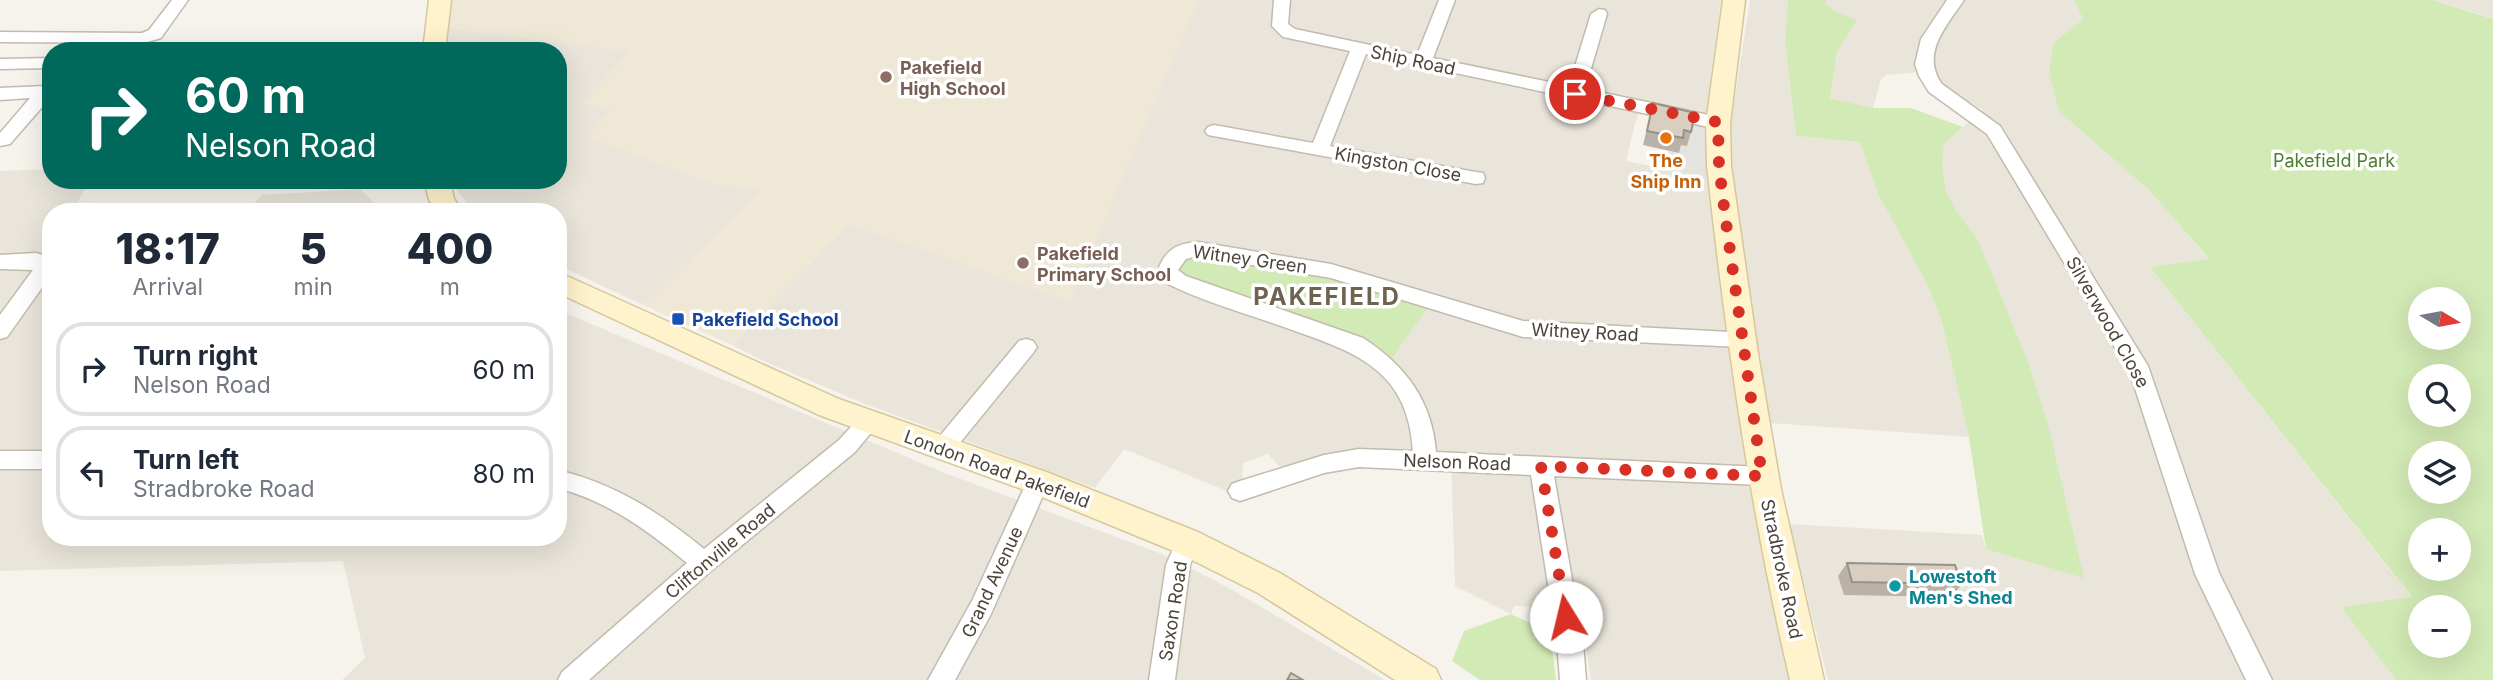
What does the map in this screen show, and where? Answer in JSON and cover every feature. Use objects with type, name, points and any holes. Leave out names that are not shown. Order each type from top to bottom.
[{"type":"main road","points":[[435,42],[440,0]]},
{"type":"main road","name":"Stradbroke Road","points":[[1734,0],[1718,122],[1719,166],[1762,476],[1787,604],[1807,680]]},
{"type":"main road","name":"London Road Pakefield","points":[[567,286],[754,373],[869,422],[1038,482],[1187,542],[1269,583],[1424,680]]},
{"type":"street","points":[[105,42],[144,38],[155,34],[180,0]]},
{"type":"street","name":"Ship Road","points":[[1282,0],[1280,26],[1289,33],[1718,122]]},
{"type":"street","points":[[1423,62],[1447,0]]},
{"type":"street","name":"Silverwood Close","points":[[1959,6],[1923,52],[1922,66],[1928,80],[1947,98],[1978,115],[1994,130],[2140,372],[2207,574],[2259,680]]},
{"type":"street","points":[[1575,94],[1599,14]]},
{"type":"street","points":[[0,37],[61,42]]},
{"type":"street","name":"Kingston Close","points":[[1320,150],[1360,48]]},
{"type":"street","points":[[0,64],[42,63]]},
{"type":"street","points":[[0,94],[42,90]]},
{"type":"street","points":[[0,141],[4,140],[42,97]]},
{"type":"street","name":"Kingston Close","points":[[1214,131],[1476,178]]},
{"type":"street","name":"Witney Green","points":[[1425,460],[1424,432],[1416,404],[1388,368],[1374,355],[1356,344],[1179,281],[1171,277],[1168,270],[1171,259],[1179,252],[1198,249],[1331,271],[1433,303]]},
{"type":"street","points":[[0,262],[36,260],[42,268]]},
{"type":"street","points":[[0,331],[42,273]]},
{"type":"street","name":"Witney Road","points":[[1433,303],[1523,329],[1741,339]]},
{"type":"street","points":[[942,449],[1026,347]]},
{"type":"street","name":"Cliftonville Road","points":[[571,680],[704,563],[847,446],[869,422]]},
{"type":"street","name":"Nelson Road","points":[[1240,491],[1324,464],[1359,458],[1762,476]]},
{"type":"street","points":[[0,460],[42,460]]},
{"type":"street","points":[[1541,466],[1570,642],[1573,680]]},
{"type":"street","points":[[567,482],[612,495],[646,515],[704,563]]},
{"type":"street","name":"Grand Avenue","points":[[941,680],[982,606],[1038,482]]},
{"type":"street","name":"Saxon Road","points":[[1162,680],[1178,565],[1187,542]]},
{"type":"shaded area","name":"Pakefield High School","points":[[451,0],[1198,0],[1070,302],[849,224],[732,345],[643,305],[760,191],[708,182],[587,137],[612,109],[583,103],[629,51],[448,28]]},
{"type":"shaded area","points":[[1198,0],[1721,0],[1706,113],[1641,100],[1626,161],[1709,178],[1726,328],[1758,529],[1791,680],[1591,680],[1580,609],[1514,606],[1511,614],[1455,586],[1451,451],[1380,450],[1287,468],[1280,467],[1268,454],[1243,463],[1242,479],[1232,493],[1124,449],[1095,488],[865,404],[732,345],[849,224],[1070,301]]},
{"type":"shaded area","points":[[1750,0],[1788,0],[1785,41],[1796,136],[1860,142],[1878,194],[1928,286],[1942,323],[1969,437],[1770,423],[1747,307],[1732,174],[1730,129]]},
{"type":"shaded area","points":[[1826,0],[2074,0],[2083,19],[2053,43],[2049,73],[2209,260],[2150,267],[2410,595],[2408,599],[2341,607],[2396,680],[1828,680],[1789,524],[1982,535],[1986,550],[1978,240],[1946,191],[1942,162],[1944,143],[1983,110],[1946,89],[1932,71],[1886,75],[1881,79],[1873,108],[1830,98],[1837,52],[1856,20],[1832,10],[1825,4]]},
{"type":"shaded area","points":[[2433,0],[2493,0],[2493,19],[2470,11]]},
{"type":"shaded area","points":[[448,28],[559,42],[446,42]]},
{"type":"shaded area","points":[[567,43],[630,51],[584,103],[612,109],[588,137],[708,182],[761,191],[643,305],[567,269],[567,203],[467,203],[456,189],[567,189]]},
{"type":"shaded area","points":[[1691,123],[1704,126],[1709,178],[1666,169],[1669,151],[1678,153]]},
{"type":"shaded area","points":[[42,169],[42,189],[85,189],[77,203],[42,203],[42,546],[567,546],[567,314],[945,473],[1162,554],[1229,588],[1385,680],[342,680],[365,658],[343,561],[0,571],[0,171]]},
{"type":"shaded area","points":[[360,189],[375,203],[254,203],[262,195]]},
{"type":"green space","points":[[1788,0],[1826,0],[1825,4],[1833,10],[1857,20],[1837,52],[1830,98],[1873,108],[1911,108],[1963,127],[1944,144],[1942,162],[1946,191],[1978,240],[2028,362],[2048,425],[2084,578],[1986,549],[1969,437],[1942,323],[1928,286],[1878,194],[1860,142],[1796,136],[1785,41]]},
{"type":"green space","name":"Pakefield Park","points":[[2074,0],[2433,0],[2493,19],[2493,680],[2396,680],[2341,607],[2408,598],[2408,658],[2471,658],[2471,595],[2410,595],[2150,267],[2209,259],[2149,190],[2059,111],[2049,73],[2053,43],[2083,19]]},
{"type":"green space","points":[[1191,253],[1339,277],[1428,307],[1390,361],[1178,274],[1175,262]]},
{"type":"green space","points":[[1511,614],[1550,633],[1556,680],[1480,680],[1452,661],[1464,631]]},
{"type":"building","points":[[1653,103],[1695,113],[1691,132],[1684,130],[1683,138],[1647,131]]},
{"type":"building","points":[[1847,563],[1955,565],[1962,584],[1852,582]]},
{"type":"building","points":[[1291,673],[1303,680],[1287,680]]},
{"type":"place","name":"Pakefield High School","points":[[886,77]]},
{"type":"place","name":"The Ship Inn","points":[[1666,138]]},
{"type":"place","name":"Pakefield Primary School","points":[[1023,263]]},
{"type":"place","name":"Pakefield School","points":[[678,319]]},
{"type":"place","name":"Lowestoft Men's Shed","points":[[1895,586]]},
{"type":"district","name":"PAKEFIELD","points":[[1327,296]]},
{"type":"route","points":[[1566,617],[1541,466],[1762,476],[1725,215],[1719,166],[1718,122],[1575,94]]}]
